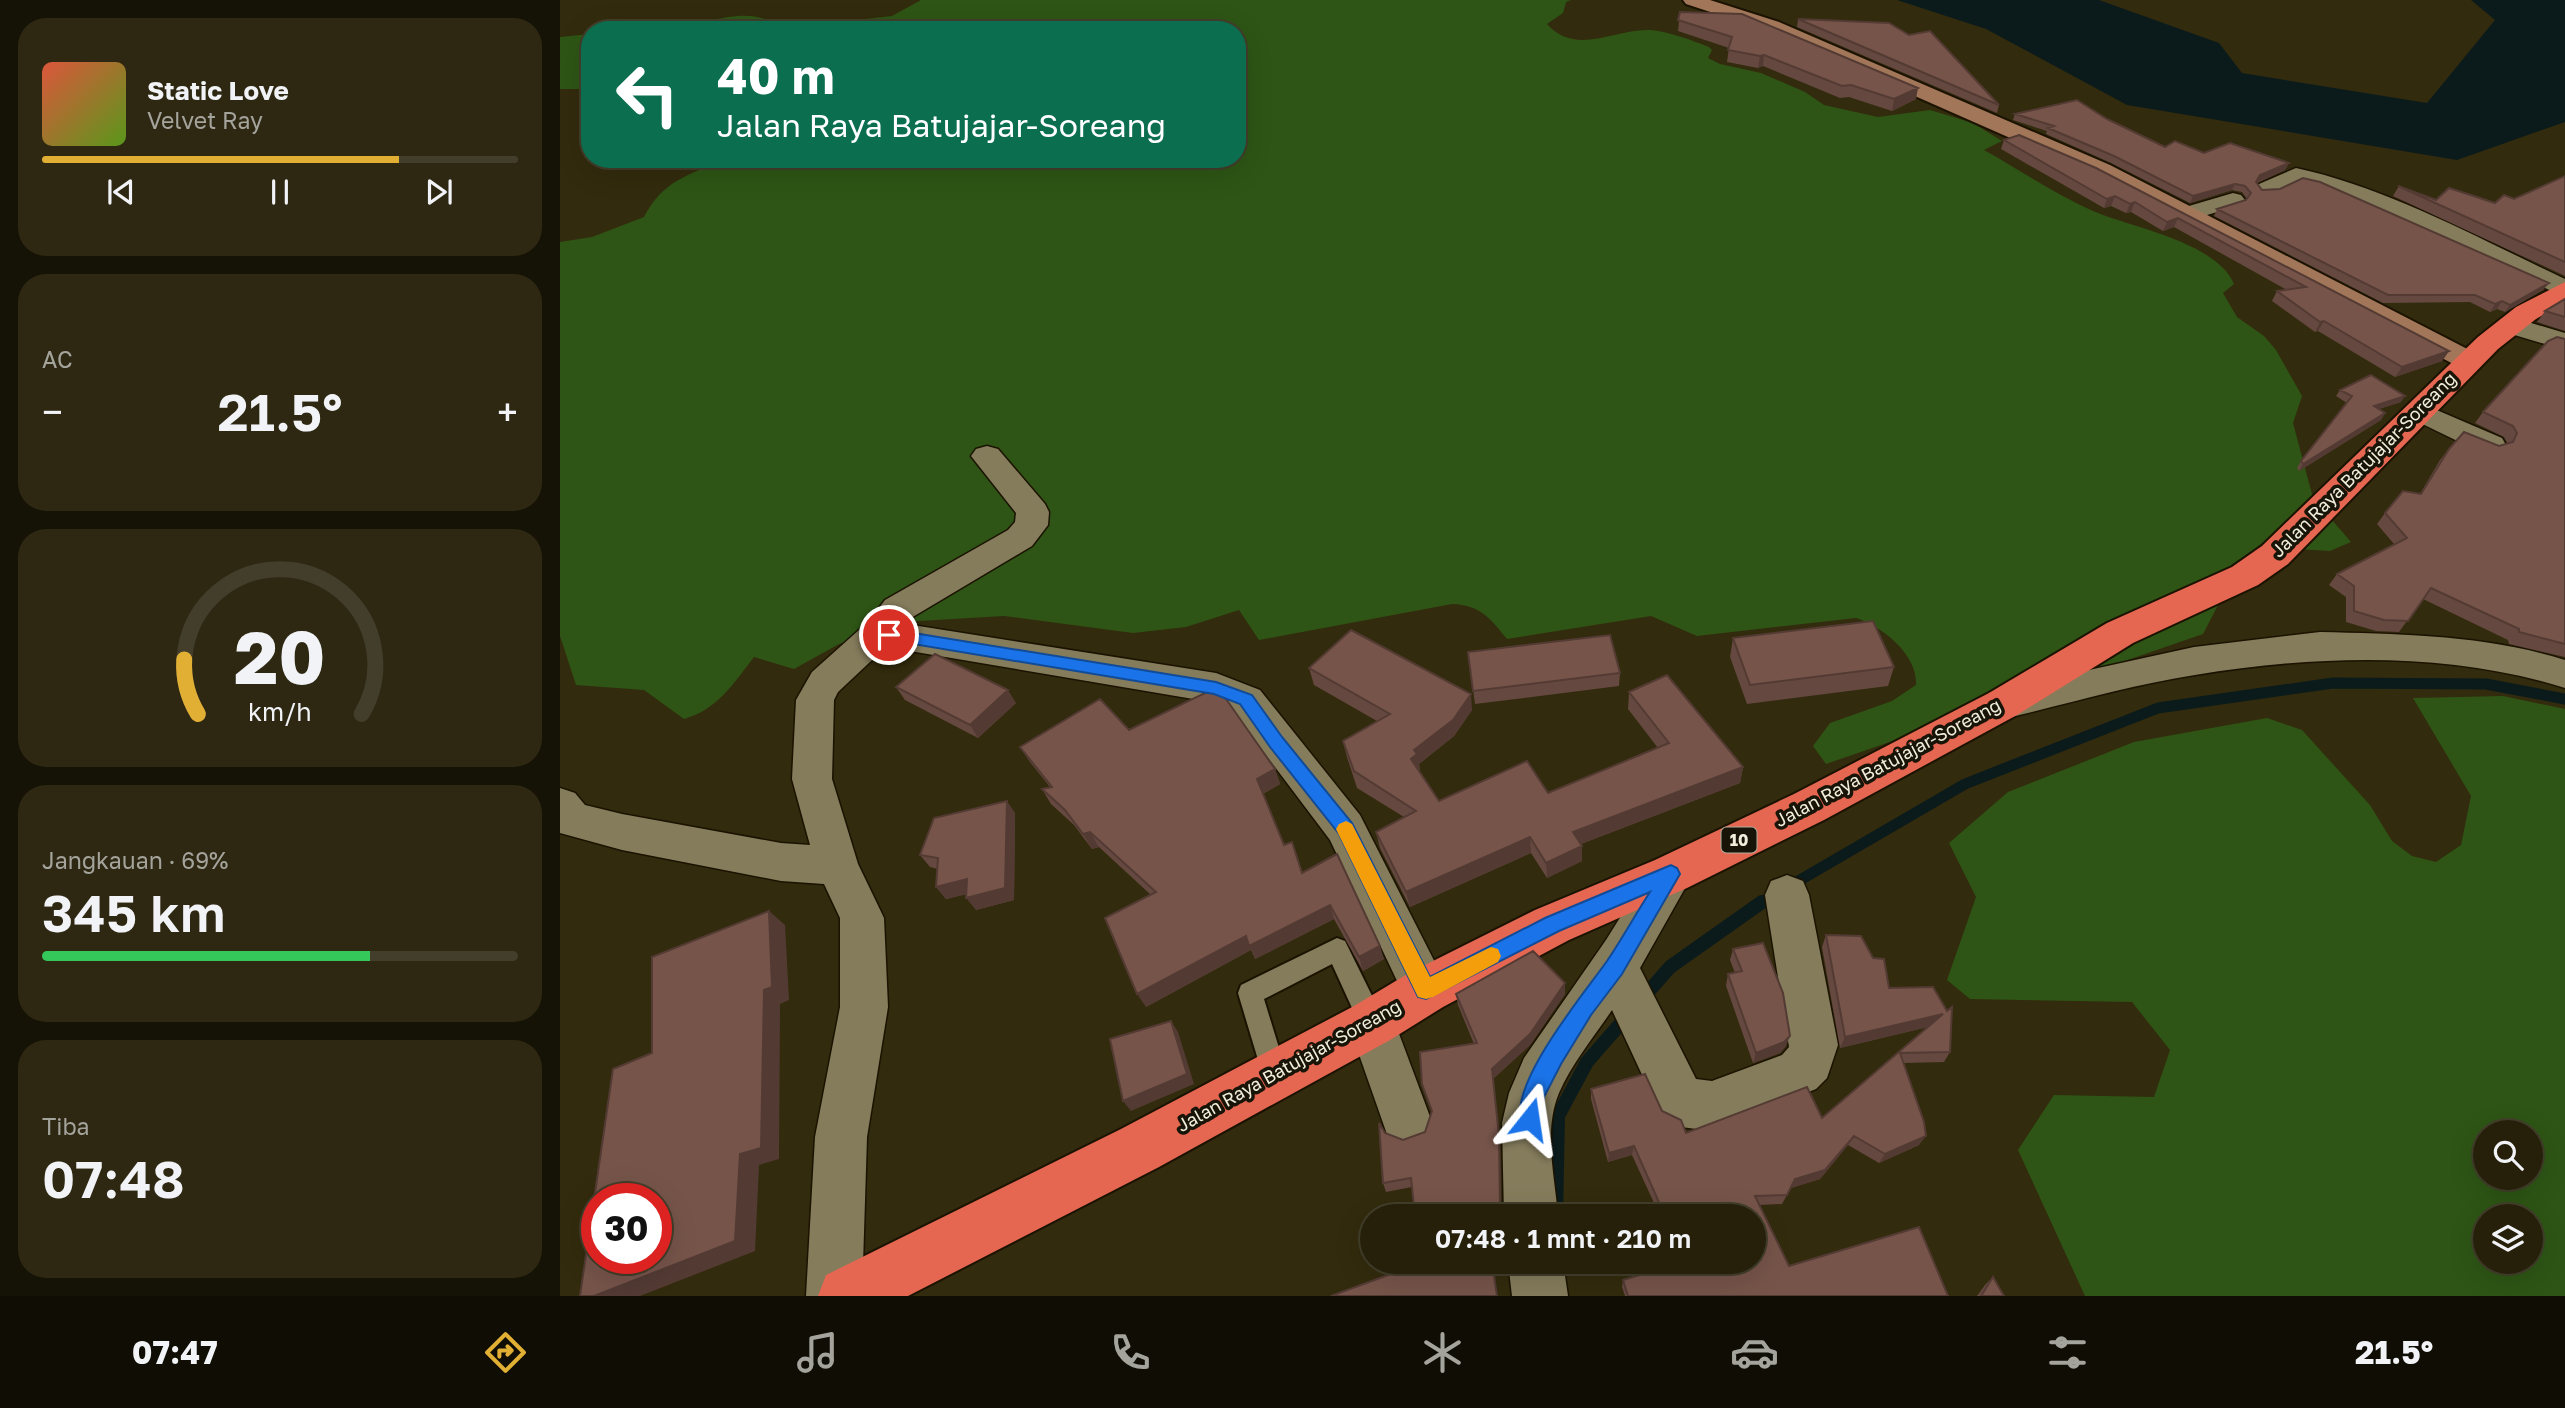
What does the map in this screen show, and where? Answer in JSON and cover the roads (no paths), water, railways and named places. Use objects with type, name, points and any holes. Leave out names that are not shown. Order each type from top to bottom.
[{"type":"highway","name":"Jalan Raya Batujajar-Soreang","points":[[847,1296],[1140,1148],[1371,1023],[1426,990],[1552,925],[1671,874],[1809,807],[2003,704],[2120,633],[2245,576],[2275,555],[2469,361],[2534,320],[2565,290]]},
{"type":"street","points":[[1692,0],[1772,26],[2092,165],[2469,361]]},
{"type":"street","points":[[2267,189],[2295,175],[2324,181],[2450,234],[2565,290]]},
{"type":"street","points":[[2190,214],[2233,200]]},
{"type":"street","points":[[2534,320],[2565,342]]},
{"type":"street","points":[[2418,411],[2491,445]]},
{"type":"street","points":[[834,1296],[841,1137],[864,1007],[862,918],[837,866],[812,779],[813,713],[825,682],[882,630],[898,608],[1020,538],[1031,525],[1032,512],[987,456]]},
{"type":"street","points":[[882,630],[900,637],[1216,688],[1246,700],[1345,828],[1426,990]]},
{"type":"street","points":[[2003,704],[2194,661],[2320,646],[2422,648],[2540,666],[2565,674]]},
{"type":"street","points":[[560,805],[572,819],[622,832],[781,862],[837,866]]},
{"type":"street","points":[[1530,1204],[1525,1143],[1534,1094],[1583,1008],[1619,977],[1671,874]]},
{"type":"street","points":[[1619,977],[1681,1102],[1713,1106],[1799,1072],[1810,1061],[1814,1045],[1787,895]]},
{"type":"street","points":[[1371,1023],[1407,1122]]},
{"type":"street","points":[[1537,1274],[1540,1296]]},
{"type":"lane","points":[[1274,1074],[1250,993],[1337,949],[1371,1023]]},
{"type":"waterway","points":[[1760,903],[1965,784],[2158,708],[2333,683],[2486,684],[2565,699]]},
{"type":"waterway","points":[[1641,1000],[1670,967],[1760,903]]},
{"type":"waterway","points":[[1556,1204],[1558,1116],[1587,1062],[1628,1015]]}]
